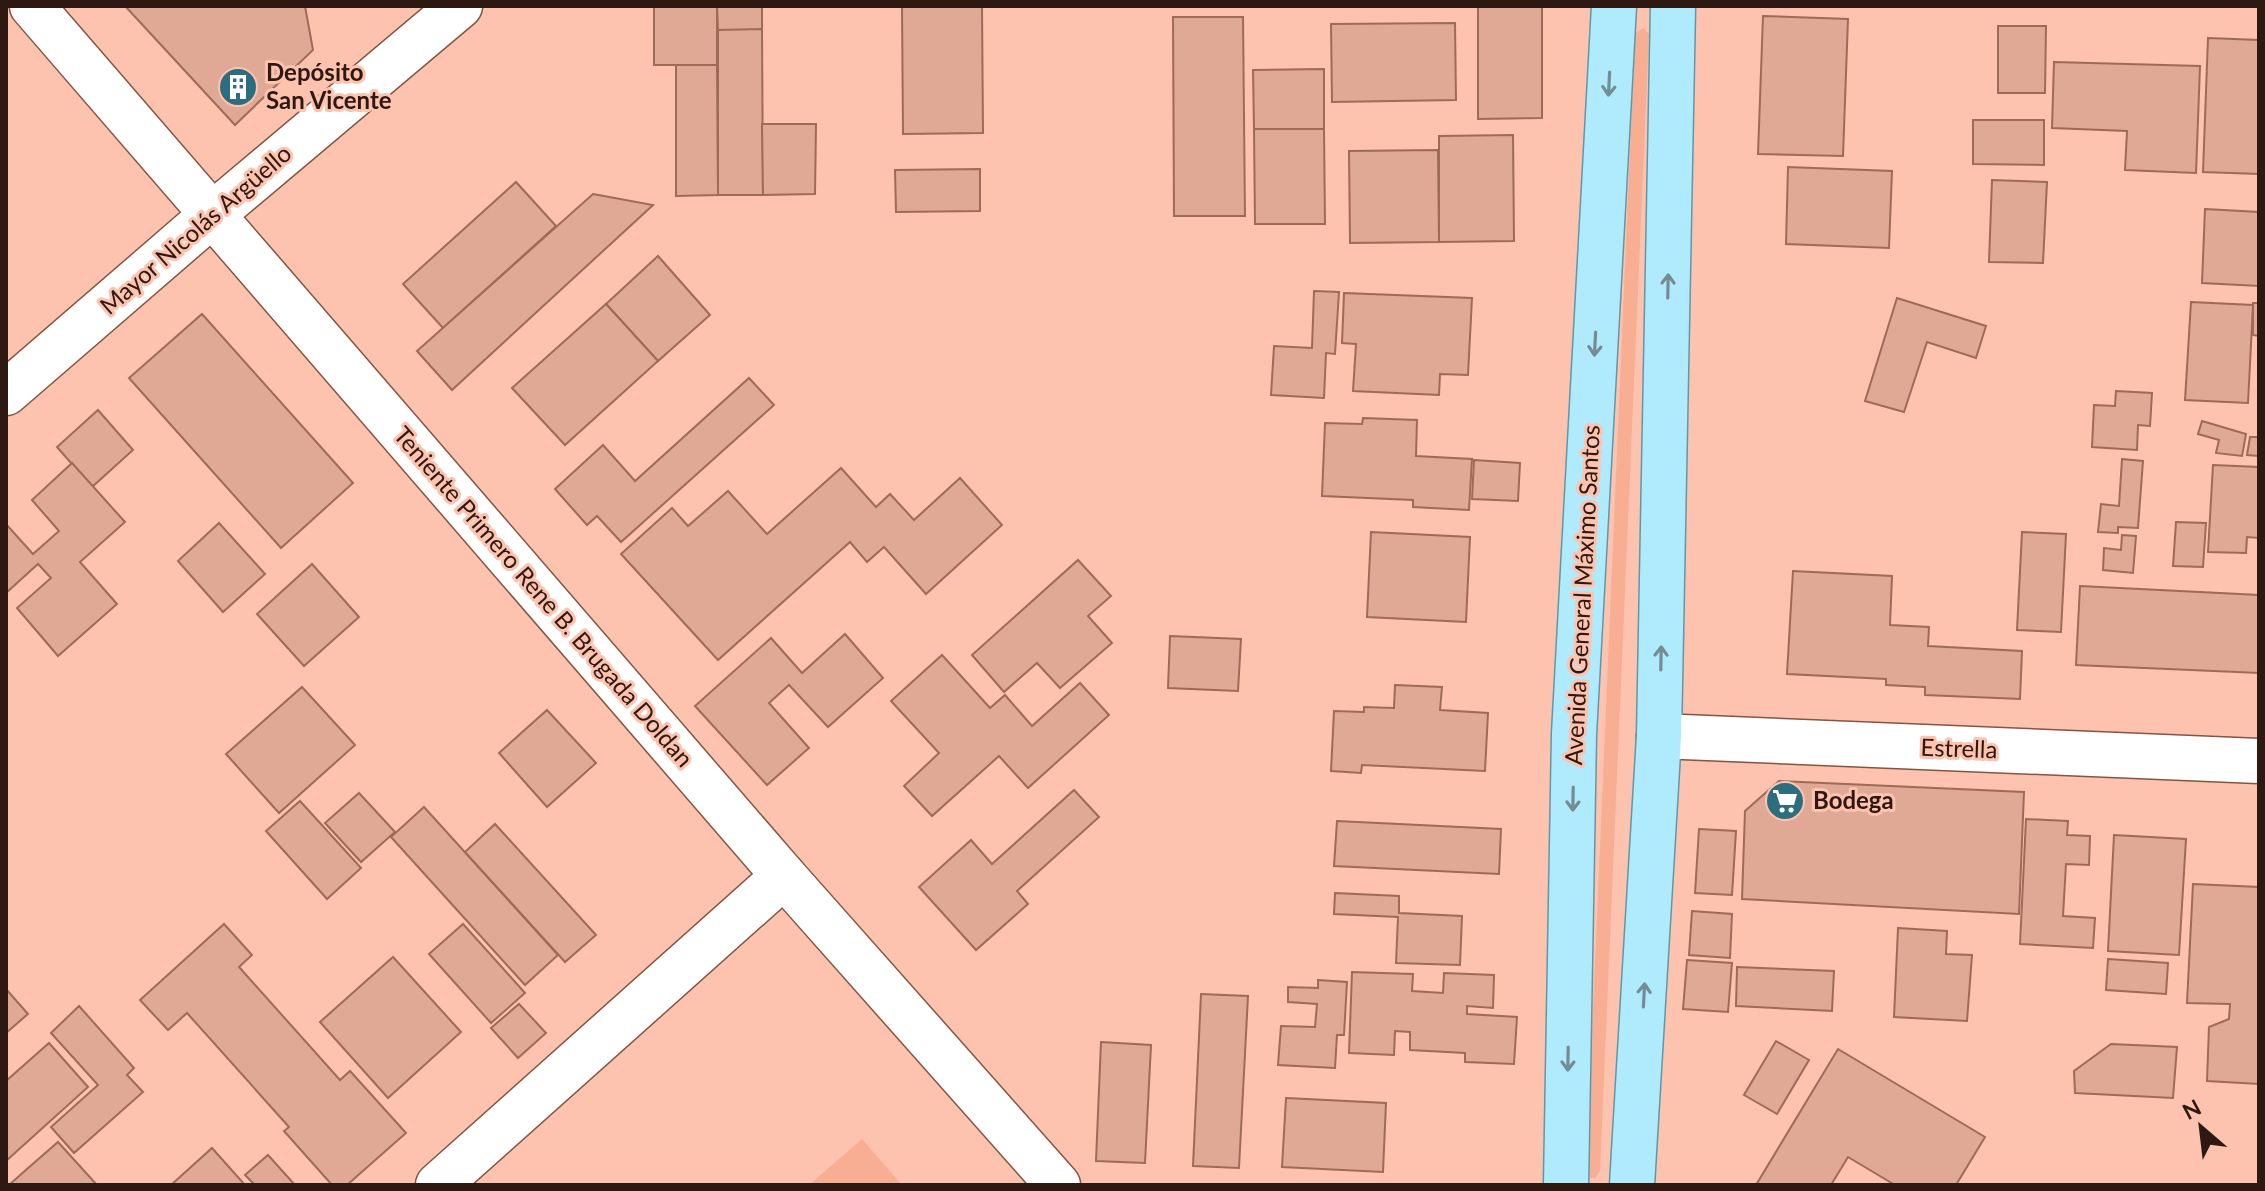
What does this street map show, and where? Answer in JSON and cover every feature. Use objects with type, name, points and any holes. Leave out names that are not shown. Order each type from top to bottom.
[{"type":"main road","name":"Avenida General Máximo Santos","points":[[1566,1185],[1574,734],[1614,6]]},
{"type":"main road","points":[[1632,1185],[1659,736],[1673,6]]},
{"type":"street","name":"Teniente Primero Rene B. Brugada Doldan","points":[[32,6],[784,876],[1058,1185]]},
{"type":"street","name":"Mayor Nicolás Argüello","points":[[6,393],[460,6]]},
{"type":"street","name":"Estrella","points":[[1659,736],[2259,761]]},
{"type":"street","points":[[438,1185],[784,876]]},
{"type":"shaded area","points":[[1644,28],[1649,34],[1600,1171],[1595,1178],[1590,1178],[1586,1172],[1635,33]]},
{"type":"shaded area","points":[[862,1139],[902,1185],[809,1185]]},
{"type":"building","name":"Depósito San Vicente","points":[[125,6],[305,6],[313,50],[235,125]]},
{"type":"building","points":[[654,6],[717,6],[717,65],[654,65]]},
{"type":"building","points":[[717,6],[762,6],[762,30],[718,30]]},
{"type":"building","points":[[902,6],[982,6],[983,133],[903,134]]},
{"type":"building","points":[[1478,6],[1542,6],[1542,118],[1478,119]]},
{"type":"building","points":[[1763,16],[1848,19],[1843,156],[1758,154]]},
{"type":"building","points":[[1173,17],[1243,17],[1245,216],[1174,216]]},
{"type":"building","points":[[1455,23],[1456,100],[1332,102],[1331,24]]},
{"type":"building","points":[[1998,26],[2046,26],[2045,93],[1998,93]]},
{"type":"building","points":[[762,29],[763,195],[718,195],[718,30]]},
{"type":"building","points":[[2208,38],[2259,40],[2259,174],[2203,172]]},
{"type":"building","points":[[2054,62],[2200,66],[2196,173],[2125,170],[2127,131],[2052,128]]},
{"type":"building","points":[[676,65],[717,65],[718,195],[676,196]]},
{"type":"building","points":[[1324,69],[1324,129],[1254,129],[1253,70]]},
{"type":"building","points":[[1973,120],[2044,120],[2044,165],[1973,164]]},
{"type":"building","points":[[762,124],[816,124],[815,194],[763,195]]},
{"type":"building","points":[[1254,129],[1324,129],[1325,224],[1255,224]]},
{"type":"building","points":[[1513,135],[1514,241],[1439,242],[1439,136]]},
{"type":"building","points":[[1438,150],[1439,242],[1350,243],[1349,151]]},
{"type":"building","points":[[1788,167],[1892,171],[1889,248],[1786,244]]},
{"type":"building","points":[[980,169],[980,211],[896,212],[895,170]]},
{"type":"building","points":[[1992,180],[2047,182],[2043,263],[1989,262]]},
{"type":"building","points":[[516,182],[556,226],[443,328],[403,284]]},
{"type":"building","points":[[593,194],[653,205],[452,390],[417,351]]},
{"type":"building","points":[[2205,209],[2259,212],[2259,286],[2202,283]]},
{"type":"building","points":[[658,256],[710,315],[658,361],[606,304]]},
{"type":"building","points":[[1314,291],[1339,292],[1335,354],[1326,353],[1324,398],[1271,395],[1274,346],[1312,348]]},
{"type":"building","points":[[1344,293],[1472,298],[1468,375],[1440,374],[1439,395],[1353,391],[1356,344],[1342,343]]},
{"type":"building","points":[[1897,298],[1986,326],[1976,358],[1927,342],[1904,412],[1865,401]]},
{"type":"building","points":[[2191,302],[2253,305],[2248,403],[2185,400]]},
{"type":"building","points":[[2253,303],[2259,303],[2259,336],[2253,335]]},
{"type":"building","points":[[606,304],[658,361],[565,445],[512,388]]},
{"type":"building","points":[[202,314],[353,483],[281,548],[129,378]]},
{"type":"building","points":[[749,378],[774,405],[621,542],[597,516],[587,525],[555,489],[603,445],[635,481]]},
{"type":"building","points":[[2116,391],[2152,393],[2150,426],[2138,425],[2137,450],[2092,447],[2094,405],[2115,406]]},
{"type":"building","points":[[98,410],[133,450],[92,487],[57,447]]},
{"type":"building","points":[[1363,418],[1417,420],[1416,456],[1472,459],[1469,510],[1413,507],[1413,500],[1322,496],[1325,423],[1362,424]]},
{"type":"building","points":[[2202,421],[2246,434],[2242,456],[2216,453],[2219,440],[2198,434]]},
{"type":"building","points":[[2250,437],[2259,437],[2259,456],[2247,455]]},
{"type":"building","points":[[2122,459],[2143,461],[2138,528],[2118,527],[2118,533],[2098,532],[2101,504],[2119,506]]},
{"type":"building","points":[[1474,460],[1520,463],[1518,501],[1472,499]]},
{"type":"building","points":[[72,463],[125,522],[80,562],[117,604],[58,656],[17,608],[51,578],[38,564],[6,593],[6,524],[33,554],[59,531],[32,500]]},
{"type":"building","points":[[2213,465],[2259,467],[2259,538],[2247,537],[2246,553],[2208,552]]},
{"type":"building","points":[[841,468],[876,507],[890,494],[914,520],[960,478],[1002,525],[926,594],[884,547],[867,562],[850,542],[718,660],[621,554],[672,508],[688,526],[728,491],[767,534]]},
{"type":"building","points":[[2176,522],[2206,523],[2203,567],[2173,566]]},
{"type":"building","points":[[219,523],[265,574],[223,612],[178,561]]},
{"type":"building","points":[[1371,532],[1470,537],[1466,622],[1367,617]]},
{"type":"building","points":[[2022,532],[2066,534],[2061,632],[2017,630]]},
{"type":"building","points":[[2122,535],[2136,536],[2133,573],[2103,570],[2104,548],[2121,550]]},
{"type":"building","points":[[1078,560],[1111,596],[1088,616],[1112,643],[1060,688],[1037,663],[1004,692],[972,655]]},
{"type":"building","points":[[312,564],[359,617],[304,666],[257,614]]},
{"type":"building","points":[[1793,571],[1892,576],[1890,625],[1929,627],[1928,646],[2022,651],[2020,699],[1925,695],[1925,687],[1886,685],[1886,679],[1787,674]]},
{"type":"building","points":[[2080,586],[2259,595],[2259,673],[2076,665]]},
{"type":"building","points":[[845,634],[883,678],[828,727],[789,685],[769,703],[809,748],[767,785],[695,706],[771,638],[802,673]]},
{"type":"building","points":[[1170,636],[1241,639],[1238,691],[1168,688]]},
{"type":"building","points":[[942,655],[990,708],[1005,695],[1032,726],[1080,683],[1109,715],[1028,788],[999,756],[932,816],[904,786],[939,753],[891,701]]},
{"type":"building","points":[[1395,685],[1442,687],[1440,710],[1488,713],[1485,771],[1362,765],[1361,773],[1331,771],[1334,711],[1364,712],[1364,707],[1394,708]]},
{"type":"building","points":[[302,687],[355,745],[279,813],[226,754]]},
{"type":"building","points":[[547,710],[596,763],[547,807],[499,753]]},
{"type":"building","points":[[1779,781],[2024,792],[2019,914],[1742,899],[1745,811]]},
{"type":"building","points":[[1074,790],[1099,817],[1017,891],[1028,904],[976,950],[919,887],[971,840],[992,864]]},
{"type":"building","points":[[359,793],[395,832],[361,862],[325,823]]},
{"type":"building","points":[[300,801],[361,868],[327,899],[266,831]]},
{"type":"building","points":[[424,807],[558,955],[525,985],[391,837]]},
{"type":"building","points":[[2026,819],[2068,821],[2067,835],[2090,836],[2089,865],[2066,864],[2063,916],[2095,918],[2093,948],[2020,944]]},
{"type":"building","points":[[1337,821],[1501,829],[1499,874],[1334,866]]},
{"type":"building","points":[[495,824],[596,935],[565,962],[465,852]]},
{"type":"building","points":[[1699,829],[1736,831],[1732,895],[1695,893]]},
{"type":"building","points":[[2114,835],[2186,839],[2179,955],[2108,951]]},
{"type":"building","points":[[2193,884],[2259,887],[2259,1084],[2207,1081],[2209,1027],[2229,1019],[2230,1004],[2187,1003]]},
{"type":"building","points":[[1335,893],[1399,896],[1399,913],[1462,916],[1460,965],[1396,963],[1398,917],[1334,914]]},
{"type":"building","points":[[1692,911],[1732,914],[1730,958],[1689,955]]},
{"type":"building","points":[[224,924],[252,955],[239,967],[340,1080],[350,1071],[406,1133],[347,1185],[332,1185],[284,1131],[289,1127],[187,1013],[168,1030],[140,1000]]},
{"type":"building","points":[[463,924],[525,993],[491,1023],[429,954]]},
{"type":"building","points":[[1898,928],[1947,931],[1946,954],[1972,955],[1967,1021],[1894,1017]]},
{"type":"building","points":[[393,957],[461,1032],[388,1098],[320,1022]]},
{"type":"building","points":[[2108,959],[2168,963],[2166,994],[2106,990]]},
{"type":"building","points":[[1687,960],[1732,963],[1728,1012],[1683,1009]]},
{"type":"building","points":[[1737,967],[1834,971],[1832,1011],[1736,1006]]},
{"type":"building","points":[[1352,972],[1413,974],[1412,991],[1443,993],[1444,973],[1494,975],[1493,1008],[1467,1006],[1467,1014],[1517,1017],[1514,1064],[1465,1062],[1465,1053],[1410,1050],[1410,1032],[1395,1031],[1394,1055],[1349,1053]]},
{"type":"building","points":[[1318,980],[1347,982],[1344,1035],[1337,1035],[1335,1068],[1278,1065],[1281,1026],[1315,1027],[1317,1004],[1288,1002],[1288,987],[1318,988]]},
{"type":"building","points":[[6,989],[28,1014],[6,1033]]},
{"type":"building","points":[[1201,994],[1248,996],[1239,1168],[1193,1166]]},
{"type":"building","points":[[519,1004],[546,1033],[518,1058],[491,1028]]},
{"type":"building","points":[[79,1006],[134,1068],[127,1075],[143,1092],[74,1153],[51,1127],[98,1085],[51,1033]]},
{"type":"building","points":[[1776,1041],[1809,1060],[1777,1114],[1744,1095]]},
{"type":"building","points":[[1101,1042],[1151,1045],[1145,1163],[1096,1161]]},
{"type":"building","points":[[49,1043],[88,1087],[6,1161],[6,1081]]},
{"type":"building","points":[[2111,1044],[2177,1047],[2173,1098],[2075,1093],[2074,1071]]},
{"type":"building","points":[[1838,1049],[1985,1137],[1956,1185],[1895,1185],[1848,1157],[1831,1185],[1756,1185]]},
{"type":"building","points":[[1286,1098],[1386,1103],[1383,1172],[1282,1167]]},
{"type":"building","points":[[58,1142],[97,1185],[9,1185],[27,1169]]},
{"type":"building","points":[[212,1148],[245,1185],[171,1185]]},
{"type":"building","points":[[268,1155],[295,1185],[255,1185],[245,1175]]},
{"type":"place","name":"Depósito San Vicente","points":[[238,87]]},
{"type":"place","name":"Bodega","points":[[1785,801]]}]
